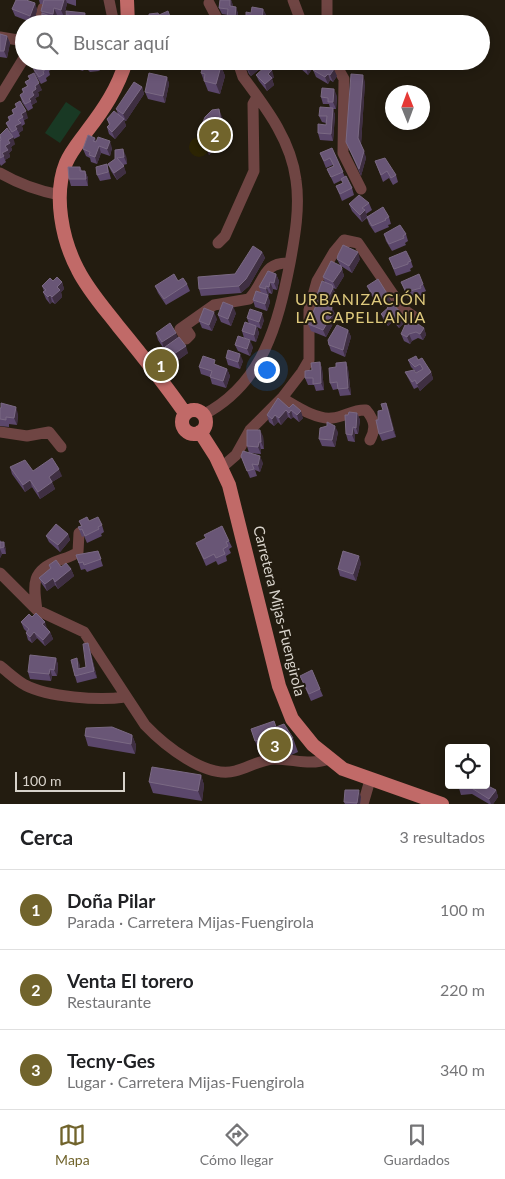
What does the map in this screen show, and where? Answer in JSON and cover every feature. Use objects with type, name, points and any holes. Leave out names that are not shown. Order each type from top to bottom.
[{"type":"main road","points":[[126,0],[127,15]]},
{"type":"main road","points":[[123,70],[109,102],[67,160],[62,174],[60,194],[65,234],[78,270],[95,297],[186,414]]},
{"type":"main road","points":[[197,410],[203,415],[206,422],[200,432],[193,434],[184,428],[182,420],[186,414],[197,410]]},
{"type":"main road","name":"Carretera Mijas-Fuengirola","points":[[200,432],[221,468],[235,507],[284,703],[300,732],[328,759],[343,769],[442,804]]},
{"type":"street","points":[[109,0],[112,15]]},
{"type":"street","points":[[292,0],[298,15]]},
{"type":"street","points":[[327,0],[327,15]]},
{"type":"street","points":[[209,3],[215,15]]},
{"type":"street","points":[[41,15],[43,8]]},
{"type":"street","points":[[0,37],[15,40]]},
{"type":"street","points":[[0,98],[17,70]]},
{"type":"street","points":[[203,415],[218,407],[242,385],[254,372],[266,351],[274,332],[295,234],[296,180],[287,144],[276,124],[242,77],[241,70]]},
{"type":"street","points":[[337,70],[344,79],[343,153],[361,189]]},
{"type":"street","points":[[218,243],[225,236],[254,171],[253,104],[257,96]]},
{"type":"street","points":[[0,173],[15,182],[40,191],[60,194]]},
{"type":"street","points":[[221,468],[236,455],[250,430],[282,398],[309,360],[309,310],[317,282],[334,252],[344,240],[358,243],[403,309],[413,316]]},
{"type":"street","points":[[184,326],[214,304],[249,299],[270,267],[278,262],[290,263]]},
{"type":"street","points":[[282,398],[317,416],[332,418],[357,409],[366,410],[372,417],[374,425],[370,440]]},
{"type":"street","points":[[0,432],[27,436],[49,432],[61,447]]},
{"type":"street","points":[[37,610],[34,591],[36,576],[47,566],[78,552],[79,533]]},
{"type":"street","points":[[0,573],[37,610],[84,632],[113,673],[125,697],[145,725],[162,742],[182,757],[216,772],[234,772],[268,759],[310,763],[328,759]]},
{"type":"street","points":[[0,666],[25,685],[37,690],[96,700],[125,697]]},
{"type":"street","points":[[363,804],[370,780]]},
{"type":"green space","points":[[66,102],[81,112],[60,143],[45,133]]},
{"type":"sand","points":[[199,137],[206,140],[209,147],[206,154],[199,157],[192,154],[189,147],[192,140]]},
{"type":"building","points":[[16,0],[26,0],[35,3],[30,15],[12,9]]},
{"type":"building","points":[[44,0],[64,0],[61,10],[54,8],[53,14],[41,11]]},
{"type":"building","points":[[220,0],[230,0],[230,6],[236,7],[235,15],[227,15],[228,9],[219,8]]},
{"type":"building","points":[[252,7],[263,9],[262,15],[246,15],[246,12],[251,13]]},
{"type":"building","points":[[66,11],[85,13],[84,15],[66,15]]},
{"type":"building","points":[[168,11],[169,15],[159,15]]},
{"type":"building","points":[[0,34],[7,36],[4,51],[0,51]]},
{"type":"building","points":[[34,70],[45,70],[44,74],[39,77]]},
{"type":"building","points":[[202,70],[220,70],[216,84],[204,81],[205,74],[201,73]]},
{"type":"building","points":[[262,70],[272,70],[268,74],[272,78],[265,84],[256,75]]},
{"type":"building","points":[[313,70],[333,70],[330,75],[328,74],[325,77]]},
{"type":"building","points":[[34,73],[39,83],[32,92],[34,95],[29,99],[31,101],[25,104],[20,95],[24,92],[22,89],[28,86],[25,82],[30,79],[28,76]]},
{"type":"building","points":[[149,73],[167,77],[163,96],[145,92]]},
{"type":"building","points":[[351,74],[363,75],[358,138],[364,151],[359,169],[346,142]]},
{"type":"building","points":[[134,82],[142,87],[123,114],[116,109]]},
{"type":"building","points":[[322,88],[334,89],[333,102],[328,102],[328,98],[321,97]]},
{"type":"building","points":[[20,101],[26,111],[21,114],[23,117],[18,120],[21,123],[15,126],[17,129],[12,132],[6,123],[10,120],[8,117],[14,114],[12,110],[17,107],[15,104]]},
{"type":"building","points":[[320,107],[333,108],[331,134],[318,133],[318,124],[326,125],[327,116],[319,116]]},
{"type":"building","points":[[219,109],[223,135],[211,138],[205,144],[204,133],[200,129],[205,117],[212,110]]},
{"type":"building","points":[[114,111],[124,119],[112,132],[107,127],[110,124],[107,119]]},
{"type":"building","points":[[7,128],[13,137],[8,140],[10,143],[5,146],[8,150],[2,153],[4,156],[0,158],[0,135]]},
{"type":"building","points":[[88,135],[95,138],[93,141],[96,142],[98,137],[110,141],[107,149],[99,146],[95,157],[89,155],[90,152],[83,149]]},
{"type":"building","points":[[332,148],[343,172],[331,177],[327,169],[334,166],[330,158],[324,161],[320,153]]},
{"type":"building","points":[[123,149],[124,157],[117,158],[124,166],[114,173],[108,164],[115,159],[115,150]]},
{"type":"building","points":[[385,158],[396,175],[391,178],[387,171],[381,175],[375,161]]},
{"type":"building","points":[[107,164],[108,172],[97,175],[96,167]]},
{"type":"building","points":[[68,167],[80,167],[80,171],[85,171],[86,179],[69,179]]},
{"type":"building","points":[[346,176],[352,188],[340,194],[336,186],[343,183],[341,179]]},
{"type":"building","points":[[359,195],[369,203],[362,208],[365,210],[360,215],[349,204]]},
{"type":"building","points":[[383,207],[389,217],[372,226],[367,217]]},
{"type":"building","points":[[400,225],[406,234],[403,236],[404,238],[389,244],[384,234]]},
{"type":"building","points":[[343,245],[358,252],[349,266],[337,259]]},
{"type":"building","points":[[253,246],[262,252],[246,279],[239,286],[199,289],[198,277],[235,274]]},
{"type":"building","points":[[406,251],[411,261],[394,269],[389,258]]},
{"type":"building","points":[[331,261],[341,266],[342,269],[333,282],[323,277]]},
{"type":"building","points":[[268,271],[276,274],[274,283],[270,282],[269,287],[266,286],[266,289],[259,287]]},
{"type":"building","points":[[174,274],[178,281],[183,278],[187,284],[164,299],[155,286]]},
{"type":"building","points":[[419,274],[423,284],[420,286],[421,288],[406,292],[401,282]]},
{"type":"building","points":[[57,277],[62,282],[57,287],[60,290],[52,297],[50,295],[48,297],[43,292],[46,290],[42,286],[50,278],[53,281]]},
{"type":"building","points":[[378,279],[388,295],[380,300],[376,294],[374,296],[367,286]]},
{"type":"building","points":[[322,281],[332,285],[333,288],[326,302],[316,298]]},
{"type":"building","points":[[256,291],[268,295],[265,304],[253,300]]},
{"type":"building","points":[[318,301],[332,307],[330,314],[332,315],[323,330],[308,324]]},
{"type":"building","points":[[223,302],[233,306],[228,319],[218,315]]},
{"type":"building","points":[[391,302],[403,315],[397,321],[390,314],[386,319],[381,314],[388,308],[387,306]]},
{"type":"building","points":[[204,308],[214,312],[209,325],[199,321]]},
{"type":"building","points":[[250,309],[262,313],[259,322],[247,318]]},
{"type":"building","points":[[245,322],[256,326],[254,335],[242,331]]},
{"type":"building","points":[[415,322],[424,328],[420,334],[416,332],[409,334],[407,337],[401,334],[405,325]]},
{"type":"building","points":[[170,323],[176,333],[162,342],[156,333]]},
{"type":"building","points":[[337,325],[348,330],[343,350],[329,345],[328,340]]},
{"type":"building","points":[[238,336],[250,340],[247,349],[235,345]]},
{"type":"building","points":[[179,337],[186,346],[171,356],[165,347]]},
{"type":"building","points":[[228,350],[240,354],[238,362],[226,358]]},
{"type":"building","points":[[203,356],[215,360],[214,364],[227,369],[223,381],[210,377],[212,371],[199,367]]},
{"type":"building","points":[[416,356],[418,360],[422,358],[431,372],[417,384],[415,380],[412,382],[405,372],[414,370],[416,373],[423,369],[420,364],[415,367],[408,360]]},
{"type":"building","points":[[320,362],[321,383],[313,384],[313,378],[305,378],[305,371],[312,370],[311,363]]},
{"type":"building","points":[[346,362],[348,388],[338,389],[337,382],[330,383],[329,368],[336,367],[336,363]]},
{"type":"building","points":[[278,398],[289,408],[293,404],[301,411],[297,415],[291,410],[289,413],[286,410],[279,418],[275,415],[272,419],[267,415]]},
{"type":"building","points":[[1,403],[16,407],[14,418],[6,417],[6,420],[0,419]]},
{"type":"building","points":[[386,403],[393,430],[379,434],[376,420],[378,420],[378,411],[383,410],[381,404]]},
{"type":"building","points":[[349,412],[357,413],[356,428],[353,427],[352,435],[346,434],[345,415],[348,415]]},
{"type":"building","points":[[327,422],[335,426],[332,440],[319,439],[320,428],[327,426]]},
{"type":"building","points":[[247,430],[260,430],[261,442],[259,442],[258,447],[247,446]]},
{"type":"building","points":[[243,451],[260,456],[258,465],[252,464],[254,469],[247,471],[241,456]]},
{"type":"building","points":[[52,458],[59,469],[49,477],[52,482],[38,492],[30,480],[23,485],[10,467],[25,460],[33,471]]},
{"type":"building","points":[[87,517],[89,521],[98,517],[102,525],[98,527],[99,529],[85,536],[82,529],[80,530],[78,527],[82,526],[79,521]]},
{"type":"building","points":[[56,524],[68,534],[58,545],[46,536]]},
{"type":"building","points":[[222,526],[229,541],[226,542],[228,546],[223,549],[225,554],[216,558],[214,554],[204,559],[196,543],[206,538],[204,535]]},
{"type":"building","points":[[0,542],[4,542],[4,547],[0,548]]},
{"type":"building","points":[[98,551],[101,559],[84,565],[83,562],[79,563],[76,555]]},
{"type":"building","points":[[343,551],[359,556],[353,574],[338,569]]},
{"type":"building","points":[[56,560],[61,567],[66,563],[71,569],[55,582],[53,578],[45,584],[39,578],[51,568],[49,565]]},
{"type":"building","points":[[36,613],[45,622],[42,624],[50,632],[43,640],[34,632],[30,637],[26,633],[29,629],[21,622],[29,614],[32,617]]},
{"type":"building","points":[[88,643],[94,671],[75,676],[71,660],[77,658],[78,669],[86,667],[83,644]]},
{"type":"building","points":[[30,655],[56,658],[54,670],[50,669],[49,674],[28,672]]},
{"type":"building","points":[[312,670],[320,689],[309,694],[300,676]]},
{"type":"building","points":[[274,721],[276,727],[284,724],[293,738],[285,743],[278,734],[255,741],[251,729]]},
{"type":"building","points":[[112,727],[132,735],[131,744],[85,736],[86,728]]},
{"type":"building","points":[[152,767],[201,775],[198,791],[149,782]]},
{"type":"building","points":[[490,787],[496,790],[489,799],[473,789],[490,789]]},
{"type":"building","points":[[345,790],[359,790],[357,803],[344,802]]},
{"type":"place","name":"Venta El torero","points":[[215,135]]},
{"type":"place","name":"Doña Pilar","points":[[161,365]]},
{"type":"place","name":"Tecny-Ges","points":[[275,745]]},
{"type":"district","name":"URBANIZACIÓN LA CAPELLANIA","points":[[361,308]]}]
